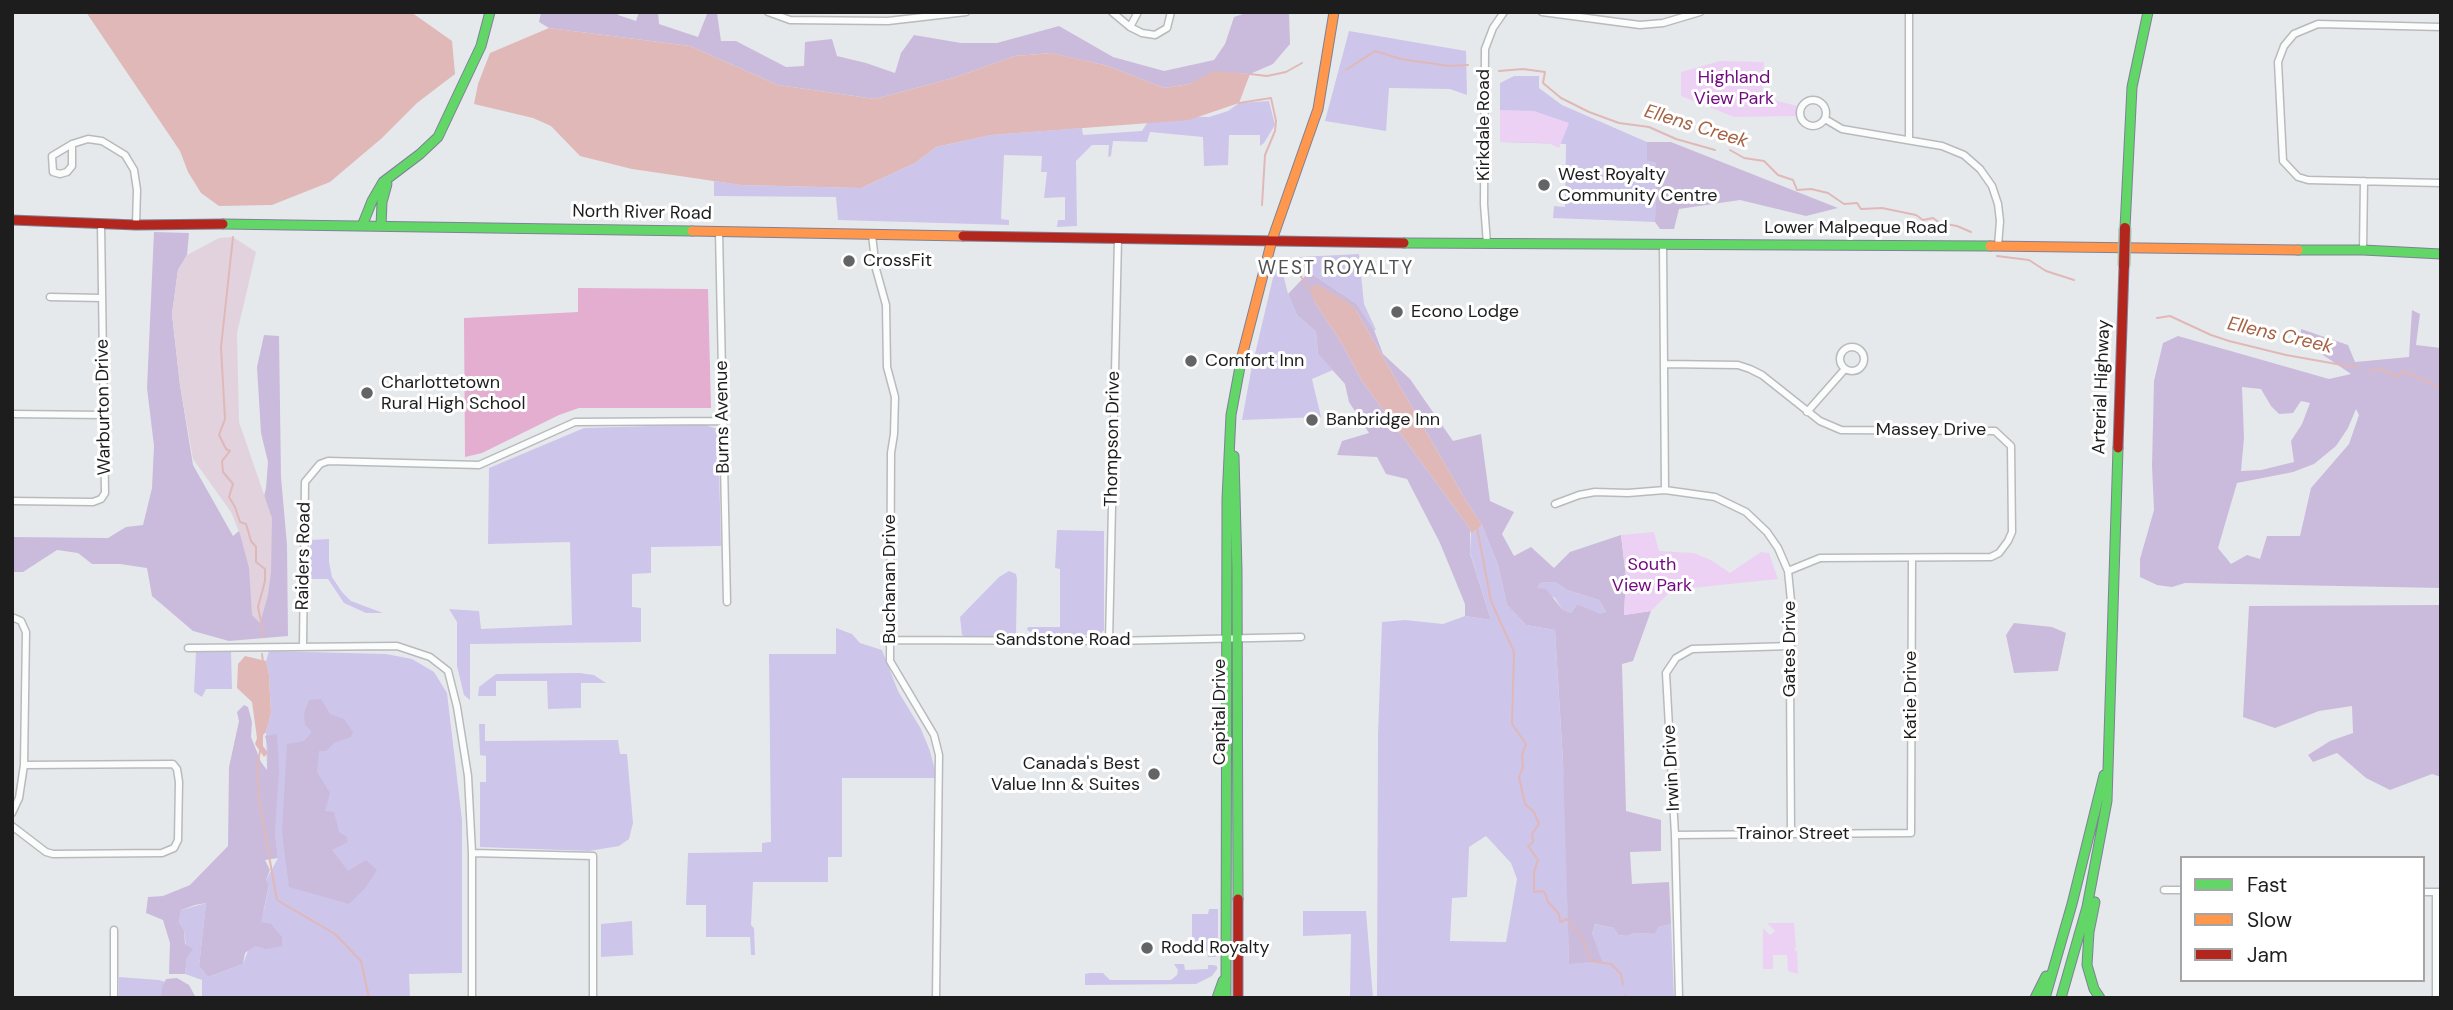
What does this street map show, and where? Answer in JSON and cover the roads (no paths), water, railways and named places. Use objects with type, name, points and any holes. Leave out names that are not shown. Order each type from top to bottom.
[{"type":"main road","points":[[362,226],[383,182],[438,138],[481,46],[489,12]]},
{"type":"main road","name":"Capital Drive","points":[[1226,998],[1236,478],[1231,426],[1238,369],[1272,240],[1318,109],[1334,12]]},
{"type":"main road","points":[[2132,87],[2141,12]]},
{"type":"main road","name":"Arterial Highway","points":[[2061,998],[2087,906],[2104,829],[2107,801],[2132,87],[2148,12]]},
{"type":"main road","points":[[381,226],[385,187],[393,174]]},
{"type":"main road","name":"North River Road","points":[[12,220],[136,225],[180,223],[1272,240]]},
{"type":"main road","name":"Lower Malpeque Road","points":[[1272,240],[1664,246],[2363,250],[2441,254]]},
{"type":"main road","name":"Capital Drive","points":[[1232,639],[1238,998]]},
{"type":"main road","name":"Arterial Highway","points":[[2045,998],[2107,766]]},
{"type":"main road","points":[[2100,998],[2094,989],[2087,965],[2089,932],[2104,858],[2104,829]]},
{"type":"main road","points":[[2035,998],[2044,982],[2062,918],[2089,840]]},
{"type":"main road","points":[[1217,998],[1226,970]]},
{"type":"street","points":[[768,12],[790,20],[888,21],[966,12]]},
{"type":"street","points":[[790,12],[790,20]]},
{"type":"street","points":[[888,12],[888,21]]},
{"type":"street","points":[[1112,12],[1130,27],[1142,33],[1156,35],[1167,28],[1171,12]]},
{"type":"street","points":[[1130,27],[1138,12]]},
{"type":"street","name":"Kirkdale Road","points":[[1487,244],[1485,49],[1493,28],[1504,12]]},
{"type":"street","points":[[1542,12],[1615,23],[1663,23],[1700,12]]},
{"type":"street","points":[[1615,12],[1615,23]]},
{"type":"street","points":[[1909,12],[1909,140]]},
{"type":"street","points":[[2441,27],[2318,24],[2294,34],[2284,46],[2278,62],[2283,161],[2298,177],[2308,180],[2441,183]]},
{"type":"street","points":[[1808,100],[1817,100],[1825,107],[1825,119],[1819,125],[1807,125],[1800,116],[1801,107],[1808,100]]},
{"type":"street","points":[[1825,119],[1842,128],[1950,149],[1964,155],[1980,169],[1992,186],[2000,221],[1998,246]]},
{"type":"street","points":[[72,144],[72,166],[67,172],[53,172],[52,156],[72,144],[88,139],[102,141],[125,155],[134,170],[137,190],[136,225]]},
{"type":"street","points":[[2363,250],[2364,181]]},
{"type":"street","name":"Warburton Drive","points":[[12,501],[93,502],[101,499],[105,493],[101,224]]},
{"type":"street","name":"Burns Avenue","points":[[719,232],[727,603]]},
{"type":"street","name":"Buchanan Drive","points":[[872,235],[876,269],[886,305],[887,367],[895,397],[891,453],[890,661],[934,735],[939,755],[936,998]]},
{"type":"street","name":"Thompson Drive","points":[[1109,641],[1118,238]]},
{"type":"street","points":[[1664,246],[1665,490]]},
{"type":"street","points":[[50,297],[102,298]]},
{"type":"street","name":"Massey Drive","points":[[1664,364],[1738,365],[1750,369],[1762,375],[1820,421],[1841,430],[1995,431],[2011,446],[2012,532],[1999,553],[1991,557],[1820,558],[1787,571]]},
{"type":"street","points":[[1807,412],[1845,369]]},
{"type":"street","points":[[12,414],[104,415]]},
{"type":"street","name":"Raiders Road","points":[[303,646],[305,482],[320,464],[328,461],[479,465],[575,422],[723,421]]},
{"type":"street","name":"Gates Drive","points":[[1555,505],[1595,492],[1665,490],[1715,497],[1746,512],[1772,540],[1787,571],[1792,611],[1791,835]]},
{"type":"street","name":"Katie Drive","points":[[1911,832],[1912,558]]},
{"type":"street","points":[[12,813],[19,798],[24,765],[26,632],[25,625],[15,617]]},
{"type":"street","name":"Sandstone Road","points":[[889,640],[1109,641],[1301,637]]},
{"type":"street","points":[[188,648],[397,646],[430,657],[449,671],[468,776],[472,853],[472,998]]},
{"type":"street","name":"Irwin Drive","points":[[1679,998],[1675,835],[1666,673],[1676,658],[1692,649],[1791,646]]},
{"type":"street","points":[[12,826],[46,852],[53,854],[162,853],[174,848],[178,840],[179,782],[177,769],[173,764],[24,765]]},
{"type":"street","name":"Trainor Street","points":[[1675,835],[1911,832]]},
{"type":"street","points":[[472,853],[593,856],[593,998]]},
{"type":"street","points":[[2164,890],[2180,890]]},
{"type":"street","points":[[2436,998],[2438,892]]},
{"type":"street","points":[[114,930],[114,998]]},
{"type":"waterway","name":"Ellens Creek","points":[[1346,70],[1375,51],[1401,59],[1449,66],[1468,65]]},
{"type":"waterway","name":"Ellens Creek","points":[[1250,74],[1267,76],[1286,72],[1302,63]]},
{"type":"waterway","name":"Ellens Creek","points":[[1499,71],[1523,69],[1545,72],[1543,83],[1561,98],[1589,112],[1619,123],[1649,127],[1676,139],[1715,150]]},
{"type":"waterway","points":[[1239,103],[1271,98],[1276,121],[1275,131],[1265,155],[1262,205]]},
{"type":"waterway","name":"Ellens Creek","points":[[1730,150],[1744,158],[1764,161],[1778,175],[1793,180],[1797,190],[1811,189],[1828,193],[1844,204],[1857,203],[1861,209],[1882,208],[1916,215],[1923,220],[1933,218],[1940,223],[1971,232]]},
{"type":"waterway","points":[[233,237],[221,347],[225,419],[219,435],[226,449],[230,451],[222,461],[223,472],[233,484],[229,497],[240,522],[246,524],[251,541],[256,547],[256,562],[265,569],[265,581],[258,607],[264,636]]},
{"type":"waterway","name":"Ellens Creek","points":[[1997,256],[2029,260],[2046,271],[2074,280]]},
{"type":"waterway","points":[[1295,259],[1299,274],[1310,289]]},
{"type":"waterway","name":"Ellens Creek","points":[[2157,318],[2170,316],[2229,341],[2286,355],[2359,368]]},
{"type":"waterway","name":"Ellens Creek","points":[[2370,372],[2378,368],[2398,377],[2403,371],[2441,388]]},
{"type":"waterway","points":[[1477,528],[1491,601],[1514,652],[1512,724],[1526,744],[1519,777],[1525,804],[1534,812],[1539,824],[1532,834],[1533,842],[1528,846],[1538,860],[1534,872],[1534,892],[1545,893],[1548,902],[1559,914],[1560,922],[1567,919],[1583,939],[1591,961],[1611,964],[1621,974],[1623,984]]},
{"type":"waterway","points":[[262,654],[263,662]]},
{"type":"waterway","points":[[260,751],[257,768],[259,800],[277,900],[335,934],[361,961],[369,998]]},
{"type":"place","name":"West Royalty Community Centre","points":[[1544,185]]},
{"type":"place","name":"CrossFit","points":[[849,261]]},
{"type":"place","name":"Econo Lodge","points":[[1397,312]]},
{"type":"place","name":"Comfort Inn","points":[[1191,361]]},
{"type":"place","name":"Charlottetown Rural High School","points":[[367,393]]},
{"type":"place","name":"Banbridge Inn","points":[[1312,420]]},
{"type":"place","name":"Canada's Best Value Inn & Suites","points":[[1154,774]]},
{"type":"place","name":"Rodd Royalty","points":[[1147,948]]},
{"type":"district","name":"WEST ROYALTY","points":[[1336,269]]},
{"type":"park label","name":"Highland View Park","points":[[1734,88]]},
{"type":"park label","name":"South View Park","points":[[1652,575]]}]
